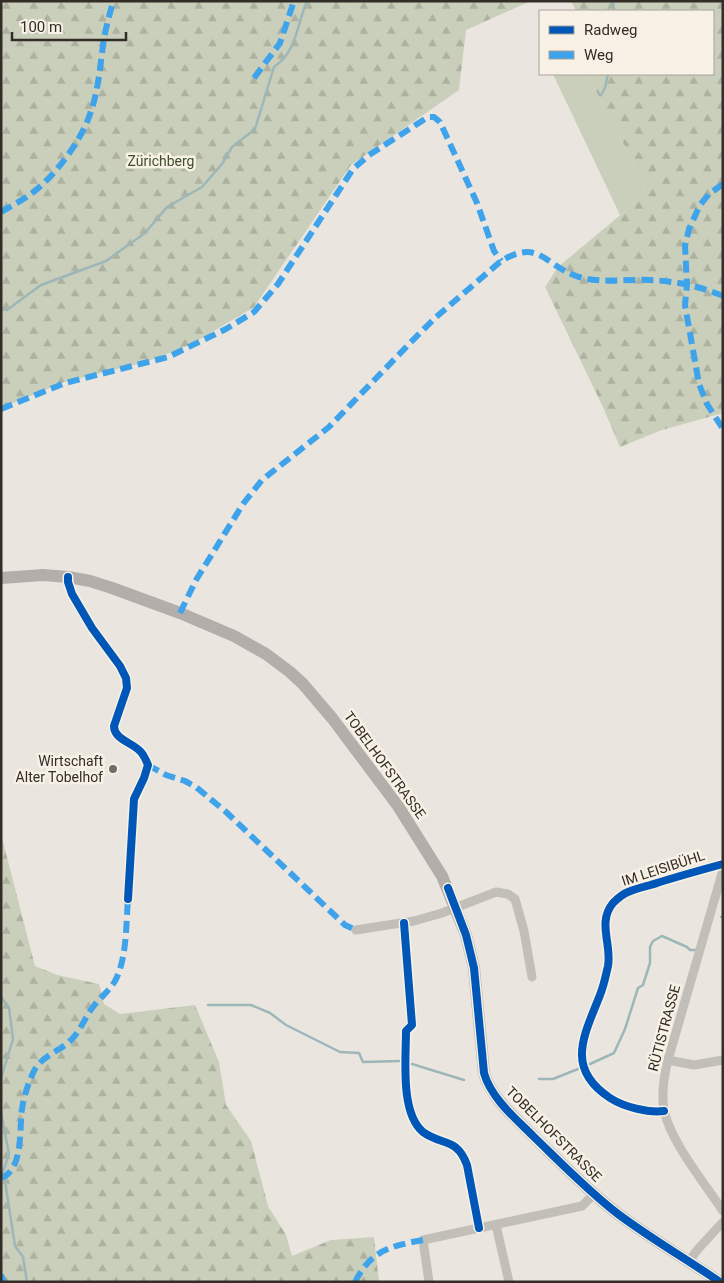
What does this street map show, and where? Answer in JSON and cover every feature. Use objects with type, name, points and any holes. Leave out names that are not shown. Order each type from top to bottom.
[{"type":"main road","name":"TOBELHOFSTRASSE","points":[[1,578],[43,575],[68,577],[112,588],[211,625],[253,646],[290,672],[332,718],[408,821],[442,876],[466,935],[474,968],[486,1081],[496,1096],[514,1116],[618,1213],[720,1282]]},
{"type":"street","points":[[68,577],[72,594],[92,628],[120,666],[126,678],[127,688],[114,730],[117,736],[130,742],[141,751],[148,765],[134,799],[128,899]]},
{"type":"street","name":"IM LEISIBÜHL","points":[[664,1111],[657,1112],[614,1101],[594,1085],[584,1066],[581,1046],[601,994],[609,961],[605,932],[606,918],[613,904],[628,892],[723,864]]},
{"type":"street","name":"RÜTISTRASSE","points":[[723,870],[668,1060],[663,1089],[664,1111],[672,1132],[723,1211]]},
{"type":"street","points":[[356,930],[414,921],[456,908],[496,892],[508,894],[515,899],[524,931],[532,977]]},
{"type":"street","points":[[408,971],[412,1025],[406,1031],[406,1075],[411,1115],[423,1132],[451,1143],[464,1156],[468,1165],[479,1228]]},
{"type":"street","points":[[668,1060],[694,1064],[723,1060]]},
{"type":"street","points":[[429,1282],[423,1240],[582,1206],[595,1193]]},
{"type":"street","points":[[689,1261],[723,1222]]},
{"type":"street","points":[[496,1225],[509,1282]]},
{"type":"green space","name":"Zürichberg","points":[[1,1],[531,1],[466,30],[459,90],[351,165],[254,307],[192,344],[146,362],[64,382],[1,408]]},
{"type":"green space","points":[[571,1],[723,1],[723,413],[662,430],[620,447],[603,407],[545,287],[558,267],[630,207],[646,187],[588,75],[714,75],[714,10],[576,10]]},
{"type":"green space","points":[[553,75],[588,75],[646,187],[630,207],[620,215]]},
{"type":"green space","points":[[1,834],[35,966],[57,975],[99,984],[104,1004],[120,1014],[195,1005],[219,1062],[226,1105],[251,1141],[268,1206],[286,1235],[292,1256],[331,1240],[374,1237],[379,1282],[1,1282]]},
{"type":"waterway","points":[[1,309],[7,310],[41,285],[106,261],[145,233],[167,207],[202,187],[222,164],[232,147],[255,129],[274,67],[288,53],[307,1]]},
{"type":"waterway","points":[[613,1],[614,10]]},
{"type":"waterway","points":[[601,95],[605,88],[608,75]]},
{"type":"waterway","points":[[590,1064],[614,1053],[625,1029],[638,988],[643,985],[650,963],[650,947],[653,941],[662,936],[690,950],[695,950]]},
{"type":"waterway","points":[[1,997],[9,1008],[13,1039],[1,1078]]},
{"type":"waterway","points":[[208,1005],[251,1005],[270,1013],[286,1025],[340,1052],[359,1053],[363,1062],[400,1061]]},
{"type":"waterway","points":[[412,1064],[464,1080]]},
{"type":"waterway","points":[[539,1079],[553,1079],[578,1069]]},
{"type":"waterway","points":[[1,1113],[9,1154],[2,1175]]},
{"type":"waterway","points":[[5,1181],[15,1246],[23,1257],[27,1282]]},
{"type":"marked path","points":[[1,212],[28,196],[47,180],[65,160],[86,125],[95,96],[105,34],[113,1]]},
{"type":"marked path","points":[[254,78],[280,43],[294,1]]},
{"type":"marked path","points":[[1,409],[65,383],[168,357],[226,329],[254,312],[278,284],[353,169],[369,155],[428,117],[434,117],[440,122],[477,203],[494,251],[501,261]]},
{"type":"marked path","points":[[723,184],[709,194],[700,205],[689,229],[685,246],[687,284],[685,305],[699,384],[707,404],[723,429]]},
{"type":"marked path","points":[[180,613],[196,580],[243,504],[262,480],[329,427],[435,318],[501,261],[524,252],[532,253],[540,255],[565,271],[584,278],[602,281],[649,280],[668,282],[696,287],[723,296]]},
{"type":"marked path","points":[[148,765],[166,775],[196,787],[225,811],[345,925],[356,930]]},
{"type":"marked path","points":[[1,1178],[14,1167],[17,1158],[24,1099],[29,1081],[36,1067],[72,1039],[93,1007],[115,981],[124,952],[128,899]]},
{"type":"marked path","points":[[355,1282],[368,1263],[383,1251],[423,1240]]},
{"type":"marked path","points":[[1,1275],[4,1282]]},
{"type":"cycle path","points":[[68,577],[72,594],[92,628],[120,666],[126,678],[127,688],[114,726],[115,730],[120,737],[140,751],[148,765],[134,799],[128,899]]},
{"type":"cycle path","points":[[664,1111],[636,1109],[610,1098],[596,1087],[587,1075],[583,1063],[584,1037],[603,988],[608,966],[606,918],[608,910],[613,903],[626,893],[723,864]]},
{"type":"cycle path","points":[[448,888],[466,935],[474,968],[484,1073],[492,1091],[519,1122],[574,1176],[607,1205],[643,1232],[720,1282]]},
{"type":"cycle path","points":[[404,923],[412,1025],[406,1031],[405,1055],[406,1084],[411,1112],[423,1132],[454,1146],[463,1156],[467,1165],[479,1228]]},
{"type":"place","name":"Wirtschaft Alter Tobelhof","points":[[113,769]]}]
